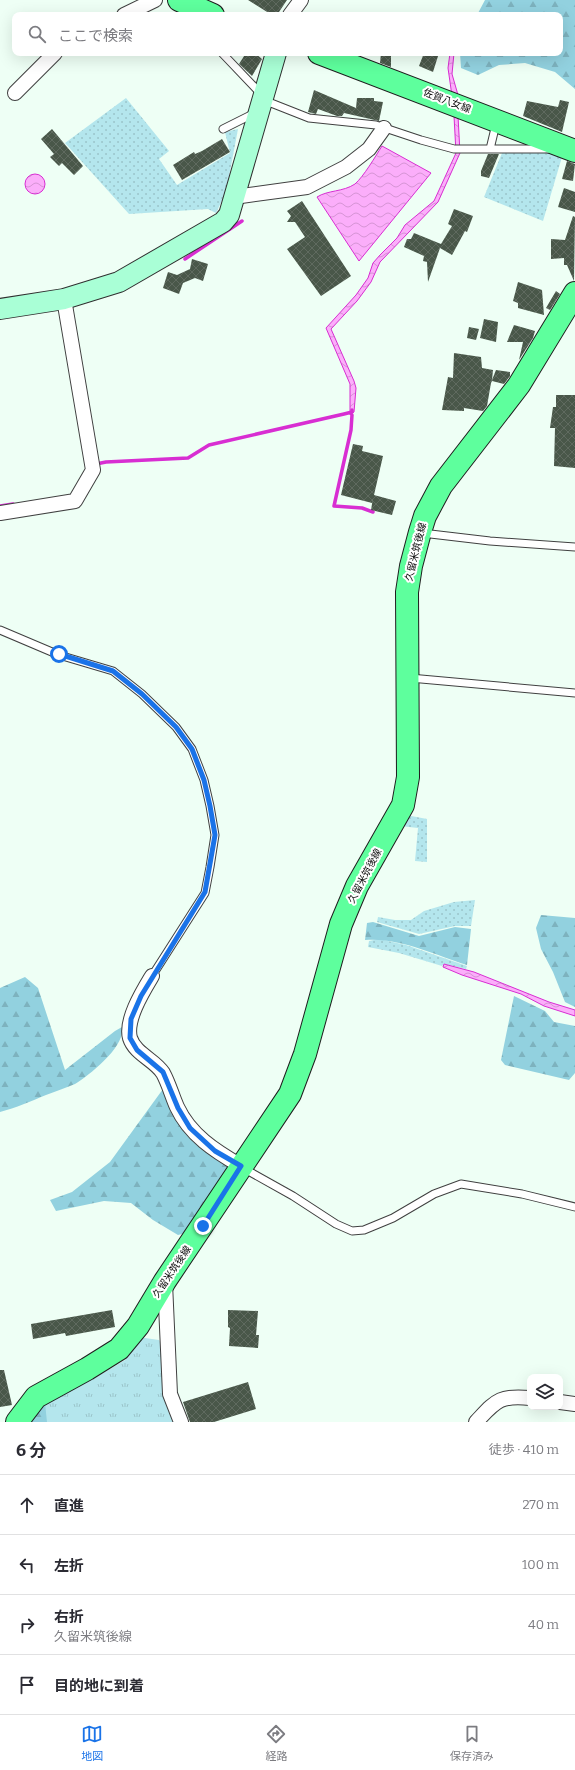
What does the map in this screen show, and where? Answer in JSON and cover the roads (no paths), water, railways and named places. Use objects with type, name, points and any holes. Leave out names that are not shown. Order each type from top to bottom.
[{"type":"main road","points":[[180,5],[203,12]]},
{"type":"main road","name":"佐賀八女線","points":[[328,56],[573,150]]},
{"type":"main road","name":"久留米筑後線","points":[[17,1422],[36,1397],[120,1349],[138,1326],[165,1281],[290,1094],[305,1054],[341,924],[357,886],[403,805],[408,777],[407,592],[411,566],[425,516],[441,486],[519,385],[575,293]]},
{"type":"street","points":[[130,12],[155,0]]},
{"type":"street","points":[[292,12],[301,0]]},
{"type":"street","points":[[15,93],[52,56]]},
{"type":"street","points":[[0,309],[64,299],[119,282],[223,222],[229,216],[264,103],[275,56]]},
{"type":"street","points":[[234,197],[306,187],[346,167],[369,149],[384,128]]},
{"type":"street","points":[[0,513],[75,501],[93,470],[64,299]]},
{"type":"street","points":[[152,976],[131,1019],[130,1038],[137,1050],[163,1072],[178,1108],[190,1128],[215,1151],[241,1166]]},
{"type":"street","points":[[165,1281],[170,1394],[181,1422]]},
{"type":"street","points":[[476,1422],[497,1400],[514,1397],[527,1398]]},
{"type":"street","points":[[563,1402],[575,1404]]},
{"type":"lane","points":[[172,0],[180,5]]},
{"type":"lane","points":[[225,56],[264,103],[309,118],[376,125],[454,149],[573,150]]},
{"type":"lane","points":[[223,129],[264,103]]},
{"type":"lane","points":[[490,149],[497,120]]},
{"type":"lane","points":[[420,532],[490,541],[575,547]]},
{"type":"lane","points":[[0,630],[59,654],[113,671],[176,727],[192,749],[204,780],[215,835],[210,867],[205,892],[152,976]]},
{"type":"lane","points":[[408,678],[575,694]]},
{"type":"lane","points":[[241,1166],[293,1196],[336,1224],[352,1231],[364,1230],[393,1218],[434,1194],[461,1184],[522,1194],[575,1207]]},
{"type":"water","points":[[450,56],[454,56],[452,74],[458,95],[452,96],[448,68]]},
{"type":"water","points":[[454,116],[458,116],[460,153],[438,202],[380,262],[371,282],[357,301],[331,329],[356,388],[354,412],[350,415],[350,384],[326,328],[356,295],[368,278],[373,263],[397,238],[405,225],[434,201],[456,153]]},
{"type":"water","points":[[382,146],[431,173],[359,261],[317,197],[326,193],[350,187],[355,184],[366,171]]},
{"type":"water","points":[[35,174],[42,177],[45,184],[42,191],[35,194],[28,191],[25,184],[28,177]]},
{"type":"water","points":[[444,964],[474,972],[549,1002],[575,1010],[575,1016],[544,1006],[521,994],[462,975],[443,967]]},
{"type":"waterway","points":[[185,259],[242,221]]},
{"type":"waterway","points":[[96,464],[106,462],[188,458],[209,445],[344,414],[352,412],[352,410]]},
{"type":"waterway","points":[[352,415],[351,430],[334,506],[362,508],[373,512]]},
{"type":"waterway","points":[[0,506],[13,504]]}]
